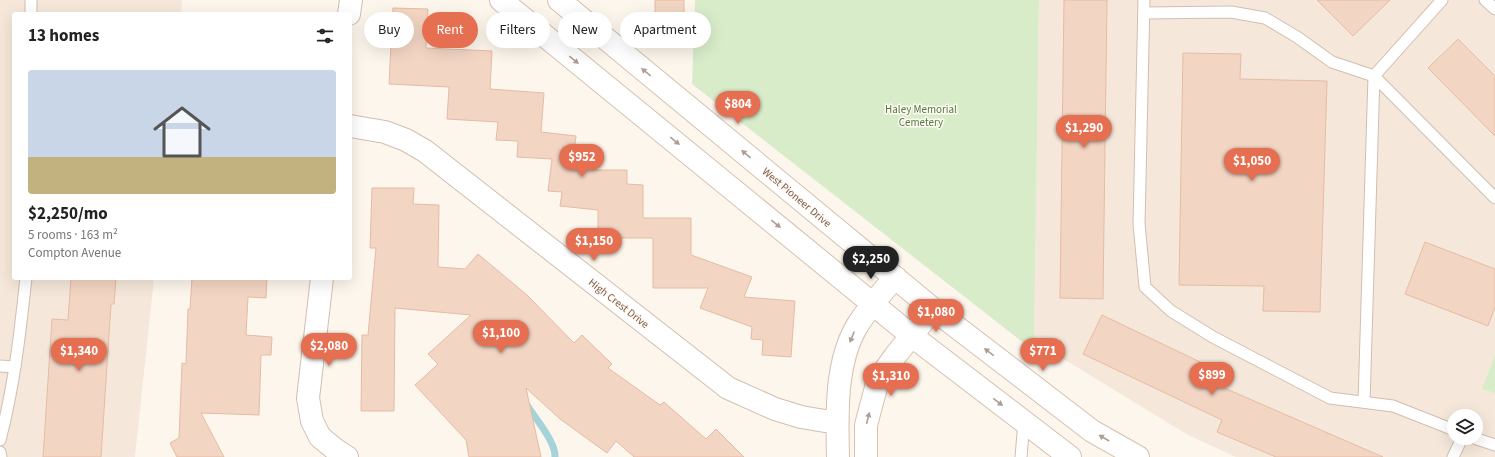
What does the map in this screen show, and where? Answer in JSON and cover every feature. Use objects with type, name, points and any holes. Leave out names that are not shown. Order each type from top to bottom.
[{"type":"main road","points":[[349,12],[351,0]]},
{"type":"main road","points":[[501,0],[912,336],[1070,457]]},
{"type":"main road","name":"West Pioneer Drive","points":[[559,0],[933,309],[1092,431],[1138,457]]},
{"type":"main road","name":"High Crest Drive","points":[[352,126],[385,132],[406,140],[425,151],[728,388],[775,410],[801,417],[837,423]]},
{"type":"main road","points":[[838,457],[837,423],[842,363],[853,334],[873,304],[895,278]]},
{"type":"main road","points":[[322,280],[308,398],[312,421],[320,437],[347,457]]},
{"type":"main road","points":[[866,457],[866,425],[878,380],[895,356],[933,309]]},
{"type":"lane","points":[[31,0],[32,12]]},
{"type":"lane","points":[[1144,0],[1139,224],[1146,287],[1171,311],[1213,337],[1330,398],[1393,406],[1447,427]]},
{"type":"lane","points":[[1364,402],[1374,76],[1442,0]]},
{"type":"lane","points":[[1485,0],[1495,9]]},
{"type":"lane","points":[[1144,13],[1231,12],[1265,18],[1297,37],[1332,62],[1374,76],[1495,198]]},
{"type":"lane","points":[[0,440],[8,409],[15,367],[26,280]]},
{"type":"lane","points":[[0,366],[15,367]]},
{"type":"lane","points":[[1021,457],[1024,422]]},
{"type":"lane","points":[[1483,441],[1495,445]]},
{"type":"lane","points":[[1453,457],[1459,445]]},
{"type":"lane","points":[[0,452],[1,457]]},
{"type":"shaded area","points":[[0,0],[182,0],[181,12],[12,12],[12,280],[154,280],[135,457],[0,457]]},
{"type":"shaded area","points":[[1039,0],[1495,0],[1495,457],[1236,457],[1188,435],[1034,341]]},
{"type":"green space","name":"Haley Memorial Cemetery","points":[[695,0],[1039,0],[1034,351],[692,84],[693,48],[711,48],[711,12],[695,12]]},
{"type":"green space","points":[[1495,355],[1495,393],[1482,389]]},
{"type":"building","points":[[655,0],[684,0],[684,12],[655,12]]},
{"type":"building","points":[[1064,0],[1107,0],[1103,299],[1060,298]]},
{"type":"building","points":[[1317,0],[1390,0],[1353,36]]},
{"type":"building","points":[[393,8],[428,9],[428,12],[422,12],[422,48],[492,51],[490,89],[544,93],[541,132],[576,136],[574,151],[593,153],[591,170],[627,170],[627,184],[643,185],[643,218],[691,218],[691,255],[752,277],[744,297],[795,301],[791,357],[762,355],[763,340],[751,339],[752,327],[700,308],[708,288],[653,288],[653,238],[598,238],[598,210],[560,206],[562,192],[548,191],[552,159],[517,157],[518,141],[496,140],[498,122],[447,119],[449,87],[389,84],[391,48],[414,48],[414,12],[393,12]]},
{"type":"building","points":[[1458,39],[1495,76],[1495,136],[1428,68]]},
{"type":"building","points":[[1183,53],[1241,54],[1240,79],[1327,81],[1320,312],[1263,311],[1264,286],[1179,285]]},
{"type":"building","points":[[372,188],[414,188],[413,204],[439,205],[438,267],[465,269],[478,254],[527,295],[574,343],[582,335],[612,364],[608,368],[660,405],[664,402],[706,439],[716,429],[744,457],[634,457],[616,441],[607,453],[560,419],[526,388],[541,457],[469,457],[466,440],[415,385],[438,364],[428,354],[471,315],[395,308],[394,411],[361,411],[362,335],[368,335],[376,248],[370,248]]},
{"type":"building","points":[[1425,242],[1495,269],[1495,307],[1488,326],[1405,294]]},
{"type":"building","points":[[71,280],[116,280],[114,304],[111,304],[101,457],[43,457],[52,319],[68,320]]},
{"type":"building","points":[[192,280],[267,280],[266,298],[248,297],[246,335],[272,337],[271,355],[261,355],[259,415],[201,413],[224,457],[177,457],[170,443],[179,438],[182,363],[186,364],[188,309],[190,309]]},
{"type":"building","points":[[1102,315],[1221,372],[1215,384],[1383,457],[1276,457],[1217,432],[1222,420],[1083,354]]},
{"type":"waterway","points":[[527,405],[549,437],[555,457]]}]
